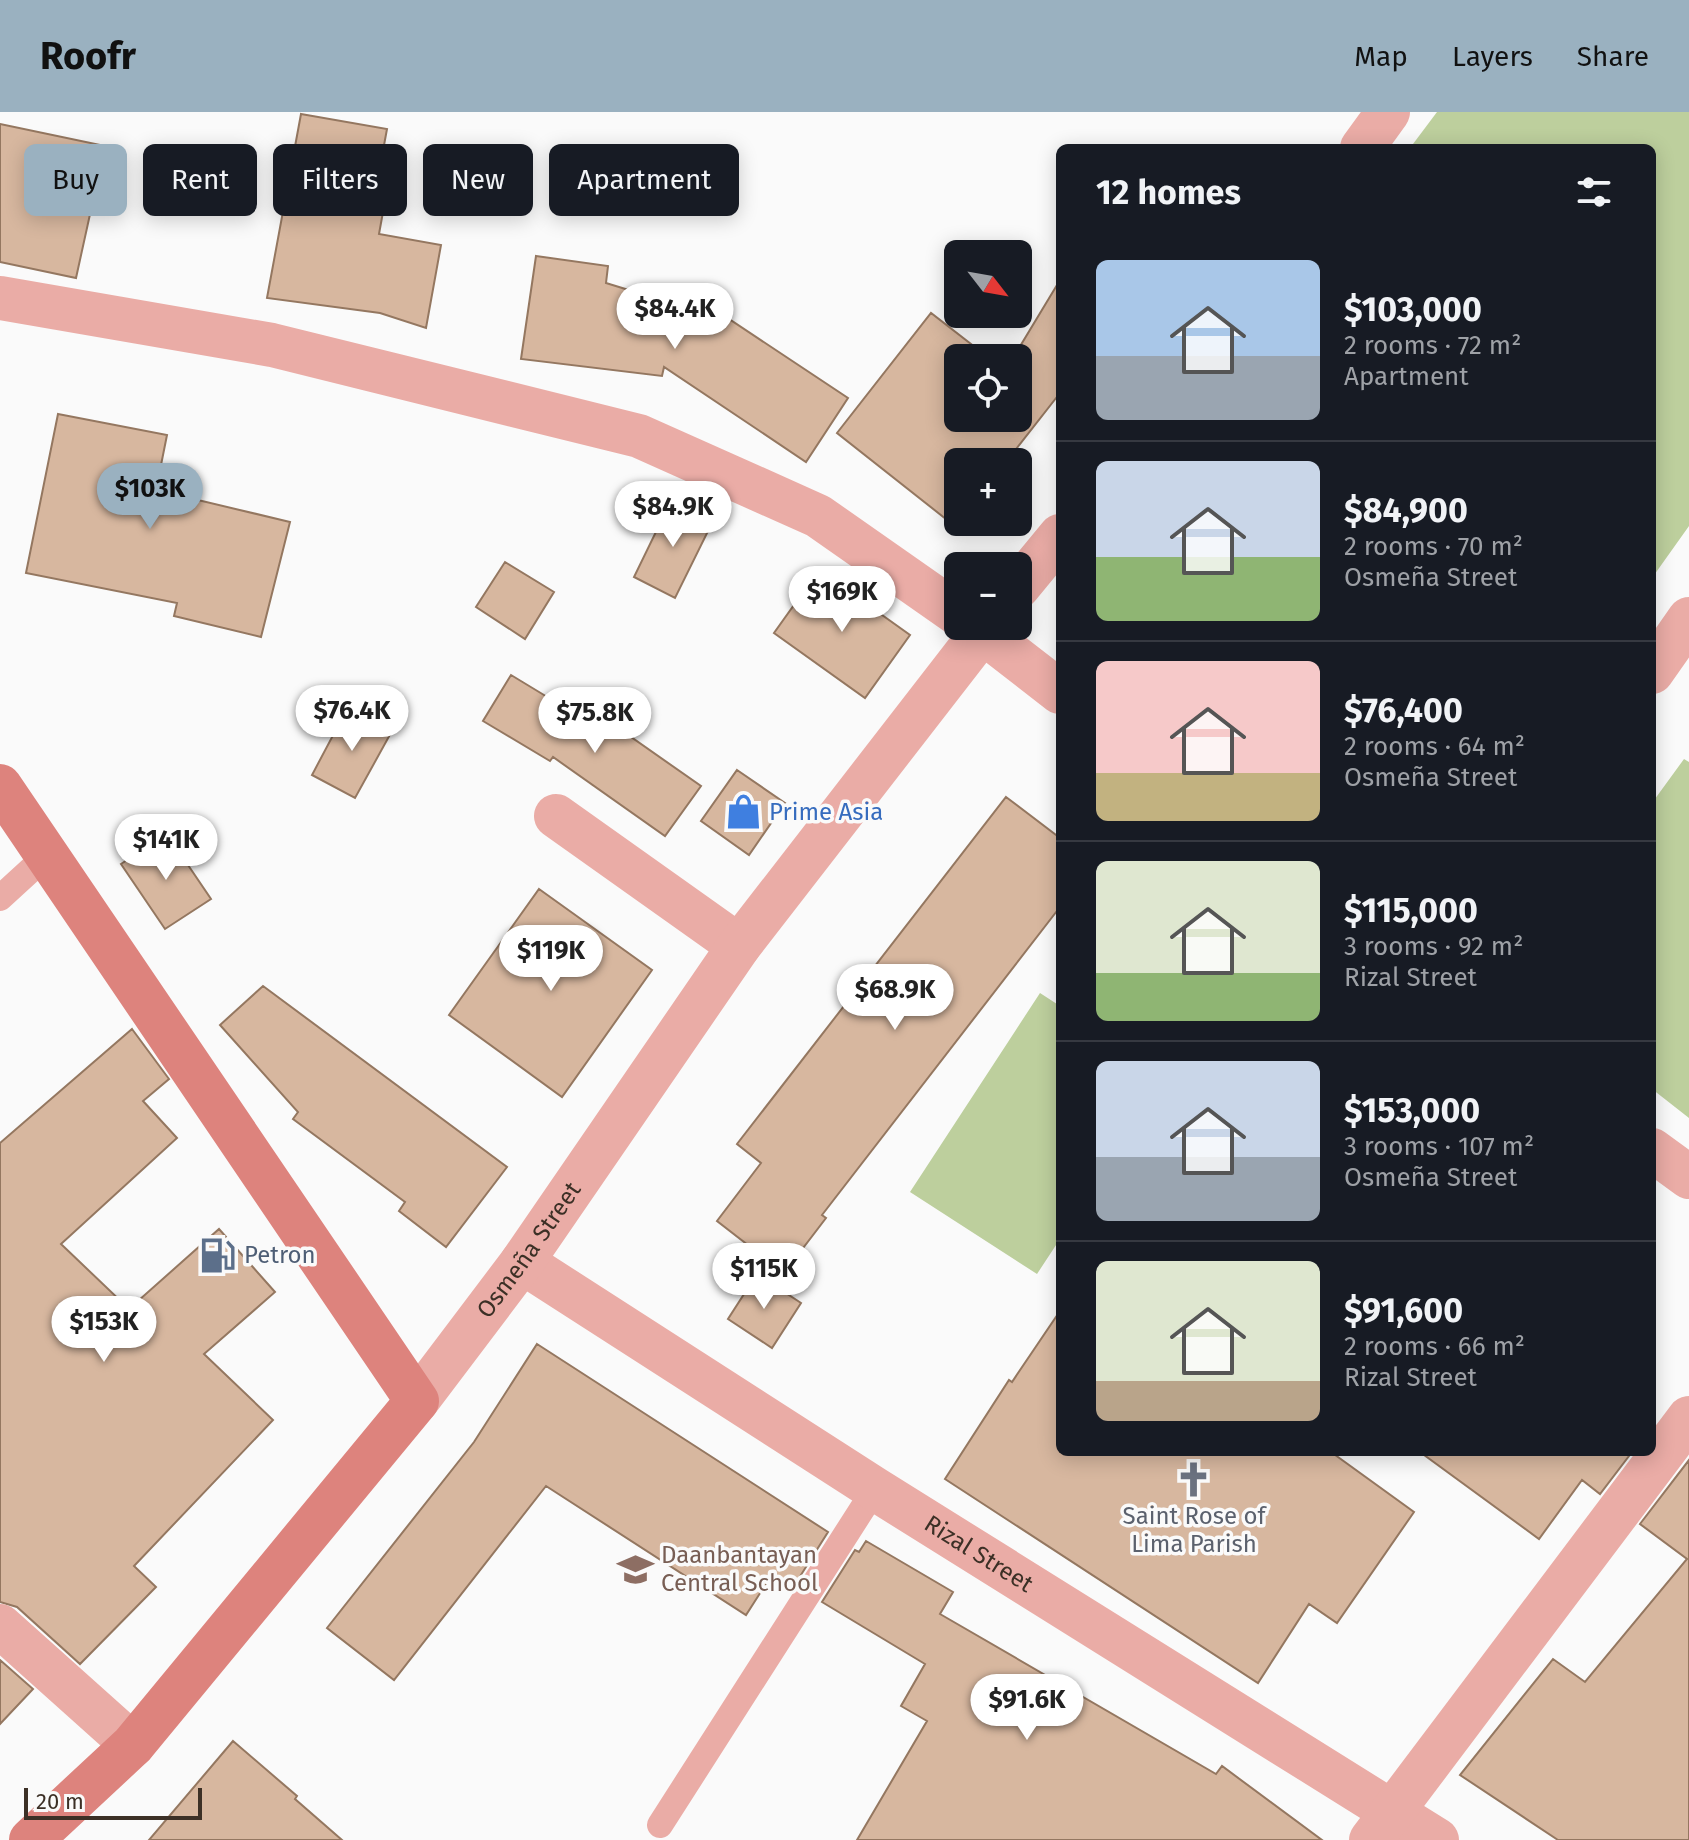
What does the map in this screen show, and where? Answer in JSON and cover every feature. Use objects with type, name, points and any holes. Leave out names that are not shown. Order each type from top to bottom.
[{"type":"main road","points":[[0,786],[417,1401]]},
{"type":"main road","name":"Osmeña Street","points":[[31,1840],[133,1745],[417,1401]]},
{"type":"street","points":[[1365,144],[1388,112]]},
{"type":"street","points":[[0,298],[272,345],[639,436],[818,516],[944,602]]},
{"type":"street","points":[[1032,570],[1056,541]]},
{"type":"street","points":[[1656,666],[1689,619]]},
{"type":"street","name":"Osmeña Street","points":[[417,1401],[522,1262],[739,946],[964,640]]},
{"type":"street","points":[[996,640],[1056,689]]},
{"type":"street","points":[[556,816],[739,946]]},
{"type":"street","points":[[1656,1153],[1689,1177]]},
{"type":"street","name":"Rizal Street","points":[[522,1262],[875,1489],[1382,1826],[1437,1840]]},
{"type":"street","points":[[1382,1826],[1689,1418]]},
{"type":"street","points":[[0,1626],[133,1745]]},
{"type":"lane","points":[[0,898],[47,855]]},
{"type":"lane","points":[[660,1825],[875,1489]]},
{"type":"green space","points":[[1437,112],[1689,112],[1689,526],[1656,572],[1656,144],[1413,144]]},
{"type":"green space","points":[[1684,759],[1689,762],[1689,1118],[1656,1092],[1656,798]]},
{"type":"green space","points":[[1040,993],[1056,1003],[1056,1245],[1037,1274],[910,1192]]},
{"type":"building","points":[[301,114],[387,129],[384,144],[295,144]]},
{"type":"building","points":[[0,124],[95,144],[24,144],[24,216],[90,216],[76,278],[0,262]]},
{"type":"building","points":[[282,216],[382,216],[379,234],[441,245],[426,328],[380,313],[267,298]]},
{"type":"building","points":[[536,256],[608,266],[606,283],[697,311],[702,301],[848,398],[806,462],[664,367],[662,376],[521,359]]},
{"type":"building","points":[[1056,287],[1056,398],[1032,429],[1032,344],[1021,344]]},
{"type":"building","points":[[931,313],[944,323],[944,328],[950,328],[971,344],[944,344],[944,432],[1029,432],[1017,448],[944,448],[944,518],[837,433]]},
{"type":"building","points":[[58,414],[167,435],[156,490],[290,522],[261,637],[174,616],[177,603],[26,573]]},
{"type":"building","points":[[671,501],[713,521],[675,598],[634,577]]},
{"type":"building","points":[[505,562],[554,592],[525,639],[476,607]]},
{"type":"building","points":[[819,570],[910,635],[865,698],[774,633]]},
{"type":"building","points":[[511,675],[605,732],[611,723],[701,786],[665,836],[553,757],[550,761],[483,721]]},
{"type":"building","points":[[348,707],[392,731],[355,798],[312,775]]},
{"type":"building","name":"Prime Asia","points":[[737,770],[785,803],[749,855],[701,821]]},
{"type":"building","points":[[1006,797],[1056,835],[1056,912],[822,1215],[826,1218],[784,1273],[717,1221],[761,1163],[737,1144]]},
{"type":"building","points":[[167,834],[211,899],[165,929],[121,864]]},
{"type":"building","points":[[539,889],[652,970],[562,1097],[449,1015]]},
{"type":"building","points":[[263,986],[507,1167],[446,1247],[399,1211],[405,1202],[293,1119],[298,1112],[220,1025]]},
{"type":"building","points":[[132,1029],[169,1079],[143,1101],[177,1138],[61,1244],[129,1309],[219,1229],[275,1292],[204,1354],[273,1420],[134,1566],[156,1587],[80,1664],[17,1607],[0,1602],[0,1143]]},
{"type":"building","points":[[757,1274],[801,1303],[772,1348],[728,1319]]},
{"type":"building","points":[[1056,1317],[1056,1456],[1337,1456],[1414,1512],[1337,1623],[1309,1604],[1258,1683],[945,1479],[1009,1380],[1012,1382]]},
{"type":"building","points":[[537,1344],[828,1532],[794,1586],[773,1573],[746,1615],[546,1486],[394,1680],[327,1628],[474,1442]]},
{"type":"building","points":[[1425,1456],[1629,1456],[1600,1494],[1582,1480],[1539,1539]]},
{"type":"building","points":[[1689,1460],[1689,1840],[1558,1840],[1460,1775],[1553,1659],[1585,1682],[1687,1559],[1640,1524]]},
{"type":"building","points":[[866,1541],[953,1592],[940,1614],[1216,1774],[1222,1766],[1322,1840],[857,1840],[927,1721],[901,1706],[925,1664],[822,1602],[855,1550],[859,1552]]},
{"type":"building","points":[[0,1660],[33,1689],[0,1724]]},
{"type":"building","points":[[233,1741],[297,1796],[295,1799],[342,1840],[149,1840]]},
{"type":"place","name":"Prime Asia","points":[[743,812]]},
{"type":"place","name":"Petron","points":[[218,1255]]},
{"type":"place","name":"Saint Rose of Lima Parish","points":[[1194,1479]]},
{"type":"place","name":"Daanbantayan Central School","points":[[635,1569]]}]
